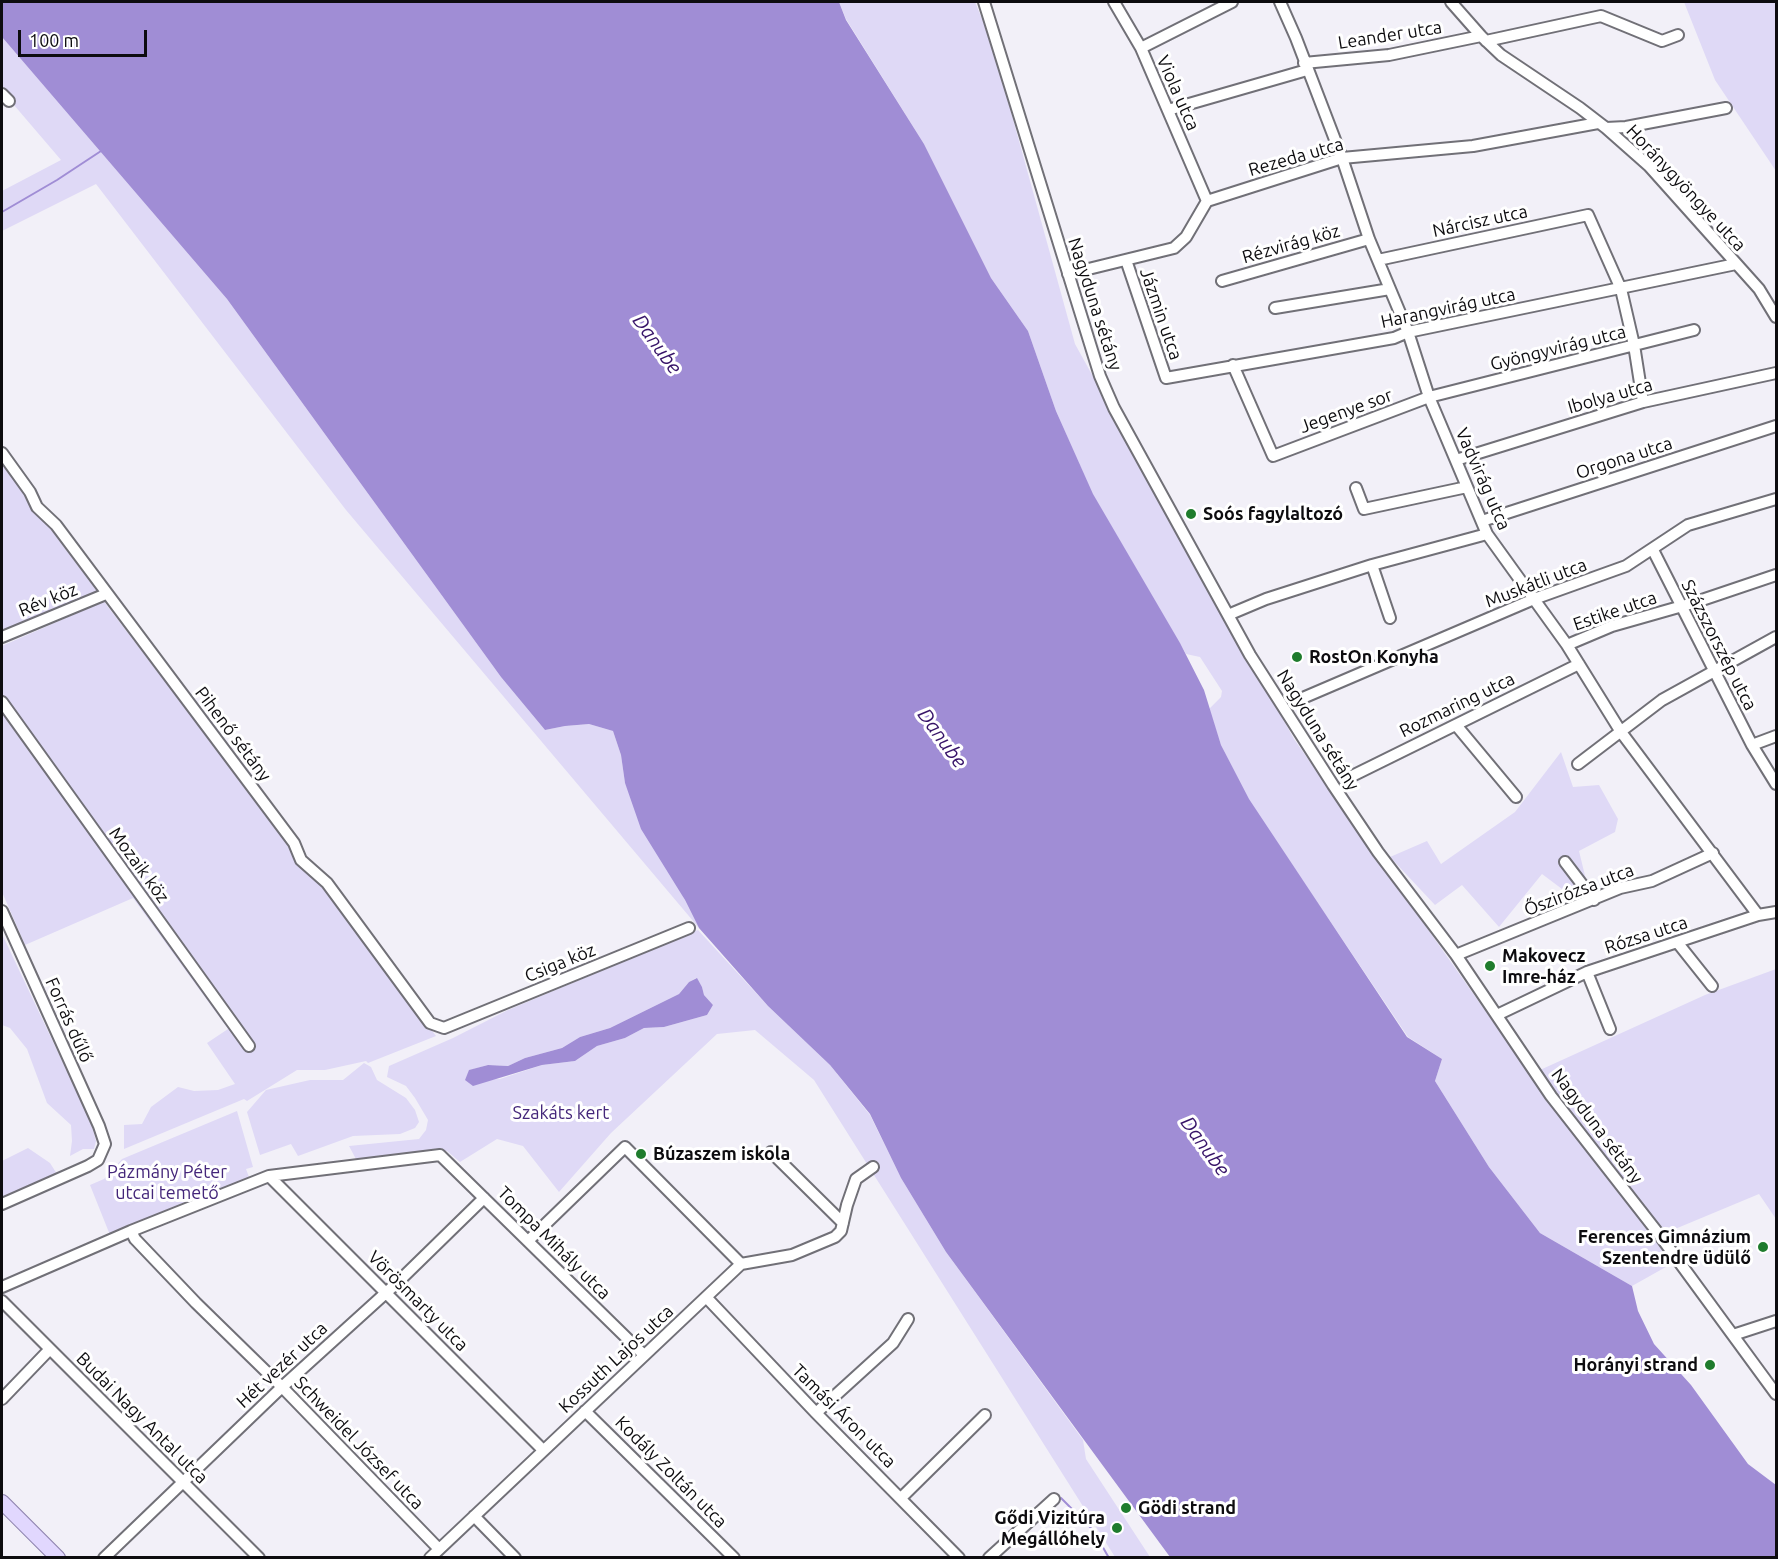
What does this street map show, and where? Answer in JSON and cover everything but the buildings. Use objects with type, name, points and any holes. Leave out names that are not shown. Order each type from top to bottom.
[{"type":"main road","points":[[2,1502],[58,1557]]},
{"type":"street","name":"Nagyduna sétány","points":[[984,2],[1100,376],[1114,408],[1250,655],[1378,852],[1456,955],[1551,1096],[1658,1233],[1776,1394]]},
{"type":"street","name":"Viola utca","points":[[1114,2],[1140,48],[1207,201]]},
{"type":"street","points":[[1140,48],[1232,2]]},
{"type":"street","name":"Vadvirág utca","points":[[1280,2],[1341,158],[1369,238],[1408,332],[1430,397],[1487,534],[1567,645],[1621,732],[1758,915]]},
{"type":"street","name":"Horánygyöngye utca","points":[[1453,2],[1484,38],[1524,72],[1580,108],[1649,166],[1760,289],[1776,317]]},
{"type":"street","name":"Leander utca","points":[[1168,110],[1306,66],[1389,55],[1601,16],[1662,41],[1678,35]]},
{"type":"street","points":[[1571,126],[1580,108]]},
{"type":"street","name":"Rezeda utca","points":[[1207,201],[1341,158],[1473,146],[1571,126],[1626,127],[1726,108]]},
{"type":"street","points":[[1068,274],[1179,245],[1207,201]]},
{"type":"street","name":"Nárcisz utca","points":[[1378,260],[1588,215],[1622,289]]},
{"type":"street","name":"Rézvirág köz","points":[[1222,281],[1369,238]]},
{"type":"street","name":"Jázmin utca","points":[[1125,260],[1166,378]]},
{"type":"street","name":"Harangvirág utca","points":[[1166,378],[1394,338],[1408,332],[1736,264]]},
{"type":"street","points":[[1275,308],[1389,289]]},
{"type":"street","points":[[1622,289],[1643,402]]},
{"type":"street","name":"Gyöngyvirág utca","points":[[1430,397],[1694,330]]},
{"type":"street","name":"Jegenye sor","points":[[1233,366],[1273,456],[1430,397]]},
{"type":"street","name":"Ibolya utca","points":[[1456,460],[1643,402],[1776,372]]},
{"type":"street","name":"Orgona utca","points":[[1482,521],[1776,426]]},
{"type":"street","name":"Pihenő sétány","points":[[2,453],[30,492],[37,507],[56,525],[106,594],[139,634],[294,843],[302,860],[327,883],[430,1023],[444,1028]]},
{"type":"street","points":[[1356,488],[1364,509],[1467,487]]},
{"type":"street","name":"Muskátli utca","points":[[1305,697],[1534,599],[1626,566],[1688,525],[1776,499]]},
{"type":"street","points":[[1228,615],[1266,599],[1371,565],[1487,534]]},
{"type":"street","name":"Százszorszép utca","points":[[1653,550],[1752,746],[1776,784]]},
{"type":"street","points":[[1371,565],[1390,618]]},
{"type":"street","name":"Estike utca","points":[[1567,645],[1612,626],[1776,575]]},
{"type":"street","name":"Rév köz","points":[[2,637],[106,594]]},
{"type":"street","points":[[1578,764],[1662,700],[1776,637]]},
{"type":"street","name":"Rozmaring utca","points":[[1350,777],[1578,664]]},
{"type":"street","name":"Mozaik köz","points":[[2,702],[249,1046]]},
{"type":"street","points":[[1456,724],[1516,797]]},
{"type":"street","points":[[1752,746],[1776,736]]},
{"type":"street","name":"Őszirózsa utca","points":[[1456,955],[1620,888],[1652,880],[1713,853]]},
{"type":"street","points":[[1565,862],[1593,900]]},
{"type":"street","name":"Forrás dűlő","points":[[2,911],[105,1144],[98,1160],[2,1204]]},
{"type":"street","name":"Rózsa utca","points":[[1497,1015],[1587,972],[1758,915],[1776,912]]},
{"type":"street","name":"Csiga köz","points":[[444,1028],[689,928]]},
{"type":"street","points":[[1677,942],[1712,986]]},
{"type":"street","points":[[1587,972],[1610,1029]]},
{"type":"street","points":[[528,1241],[625,1147],[741,1264],[792,1255],[835,1237],[841,1231],[856,1179],[873,1167]]},
{"type":"street","points":[[771,1152],[843,1223]]},
{"type":"street","name":"Tompa Mihály utca","points":[[269,1176],[440,1155],[644,1355]]},
{"type":"street","points":[[2,1287],[131,1231],[269,1176]]},
{"type":"street","name":"Vörösmarty utca","points":[[269,1176],[543,1450]]},
{"type":"street","name":"Hét vezér utca","points":[[104,1557],[484,1198]]},
{"type":"street","name":"Schweidel József utca","points":[[131,1231],[135,1239],[196,1303],[282,1387],[439,1549]]},
{"type":"street","name":"Kossuth Lajos utca","points":[[430,1557],[741,1264]]},
{"type":"street","name":"Tamási Áron utca","points":[[706,1297],[816,1413],[959,1557]]},
{"type":"street","name":"Budai Nagy Antal utca","points":[[2,1301],[259,1557]]},
{"type":"street","points":[[816,1413],[893,1343],[908,1319]]},
{"type":"street","points":[[1733,1335],[1776,1321]]},
{"type":"street","points":[[2,1399],[50,1349]]},
{"type":"street","name":"Kodály Zoltán utca","points":[[585,1411],[734,1557]]},
{"type":"street","points":[[901,1498],[985,1415]]},
{"type":"street","points":[[989,1557],[1054,1499]]},
{"type":"street","points":[[474,1516],[515,1557]]},
{"type":"green space","points":[[839,2],[975,2],[992,43],[1075,344],[1294,739],[1484,1009],[1673,1263],[1632,1286],[1540,1233],[1489,1167],[1435,1081],[1442,1059],[1408,1037],[1248,799],[1221,745],[1209,709],[1221,697],[1222,691],[1200,657],[1186,654],[1093,495],[1056,411],[1028,331],[991,278],[924,144],[846,19]]},
{"type":"green space","points":[[1684,2],[1776,2],[1776,171],[1715,80]]},
{"type":"green space","points":[[2,37],[227,299],[501,677],[545,730],[589,724],[613,731],[621,755],[625,783],[699,928],[346,510],[96,184],[2,231],[2,191],[61,160],[2,91]]},
{"type":"green space","points":[[2,464],[99,594],[2,634]]},
{"type":"green space","points":[[102,599],[436,1036],[368,1063],[366,1061],[325,1070],[297,1070],[247,1101],[244,1099],[124,1149],[124,1125],[142,1124],[151,1107],[178,1087],[194,1091],[218,1090],[235,1084],[207,1043],[228,1029],[133,898],[25,945],[2,892],[2,646],[102,602]]},
{"type":"green space","points":[[1561,752],[1573,787],[1599,785],[1618,819],[1615,832],[1579,851],[1587,884],[1574,898],[1542,874],[1499,927],[1462,885],[1435,905],[1390,857],[1427,841],[1441,864],[1515,812]]},
{"type":"green space","name":"Szakáts kert","points":[[698,930],[768,1006],[830,1065],[870,1115],[901,1178],[946,1252],[1083,1440],[1086,1459],[1150,1557],[1115,1557],[814,1080],[755,1030],[717,1034],[611,1133],[559,1192],[523,1146],[497,1139],[460,1162],[447,1151],[357,1161],[349,1146],[419,1139],[426,1130],[428,1120],[415,1098],[406,1086],[387,1077],[389,1066],[453,1038],[508,1010]],"holes":[[[696,978],[704,995],[713,1005],[707,1015],[664,1027],[644,1028],[625,1038],[597,1046],[575,1061],[542,1065],[500,1079],[465,1080],[470,1070],[488,1065],[508,1066],[525,1058],[562,1048],[580,1037],[610,1028],[679,994],[689,982]]]},
{"type":"green space","points":[[2,934],[91,1122],[96,1141],[94,1149],[83,1149],[70,1156],[71,1125],[47,1103],[27,1049],[10,1028],[2,1025]]},
{"type":"green space","points":[[1776,969],[1776,1219],[1759,1194],[1663,1234],[1540,1070],[1705,995]]},
{"type":"green space","points":[[364,1063],[371,1067],[377,1080],[406,1098],[415,1110],[419,1122],[415,1128],[400,1134],[353,1136],[298,1156],[291,1144],[260,1155],[247,1112],[266,1090],[310,1080],[343,1080]]},
{"type":"green space","name":"Pázmány Péter utcai temető","points":[[237,1111],[253,1167],[246,1169],[249,1177],[110,1235],[90,1185],[104,1179],[122,1159]]},
{"type":"green space","points":[[28,1148],[50,1163],[57,1174],[2,1198],[2,1161]]},
{"type":"water","name":"Danube","points":[[2,2],[839,2],[846,20],[924,144],[991,278],[1028,331],[1056,411],[1093,494],[1180,643],[1204,690],[1221,745],[1249,799],[1407,1037],[1442,1059],[1435,1081],[1489,1167],[1540,1233],[1632,1286],[1638,1311],[1654,1344],[1691,1385],[1748,1464],[1776,1485],[1776,1557],[1170,1557],[946,1252],[901,1178],[870,1114],[830,1065],[768,1006],[699,928],[685,900],[641,829],[625,783],[621,755],[613,731],[589,724],[545,730],[501,677],[227,299],[2,37]]},
{"type":"water","points":[[697,978],[704,995],[713,1005],[707,1015],[664,1027],[644,1028],[625,1038],[597,1046],[575,1061],[542,1065],[473,1086],[465,1080],[469,1070],[488,1065],[508,1066],[525,1058],[562,1048],[580,1037],[610,1028],[679,994],[689,982]]},
{"type":"waterway","points":[[2,212],[101,151]]},
{"type":"waterway","points":[[1061,1498],[1093,1530],[1109,1558]]},
{"type":"place","name":"Soós fagylaltozó","points":[[1191,514]]},
{"type":"place","name":"RostOn Konyha","points":[[1297,657]]},
{"type":"place","name":"Makovecz Imre-ház","points":[[1490,966]]},
{"type":"place","name":"Búzaszem iskola","points":[[641,1154]]},
{"type":"place","name":"Ferences Gimnázium Szentendre üdülő","points":[[1763,1247]]},
{"type":"place","name":"Horányi strand","points":[[1710,1365]]},
{"type":"place","name":"Gödi strand","points":[[1126,1508]]},
{"type":"place","name":"Gődi Vizitúra Megállóhely","points":[[1117,1528]]}]
